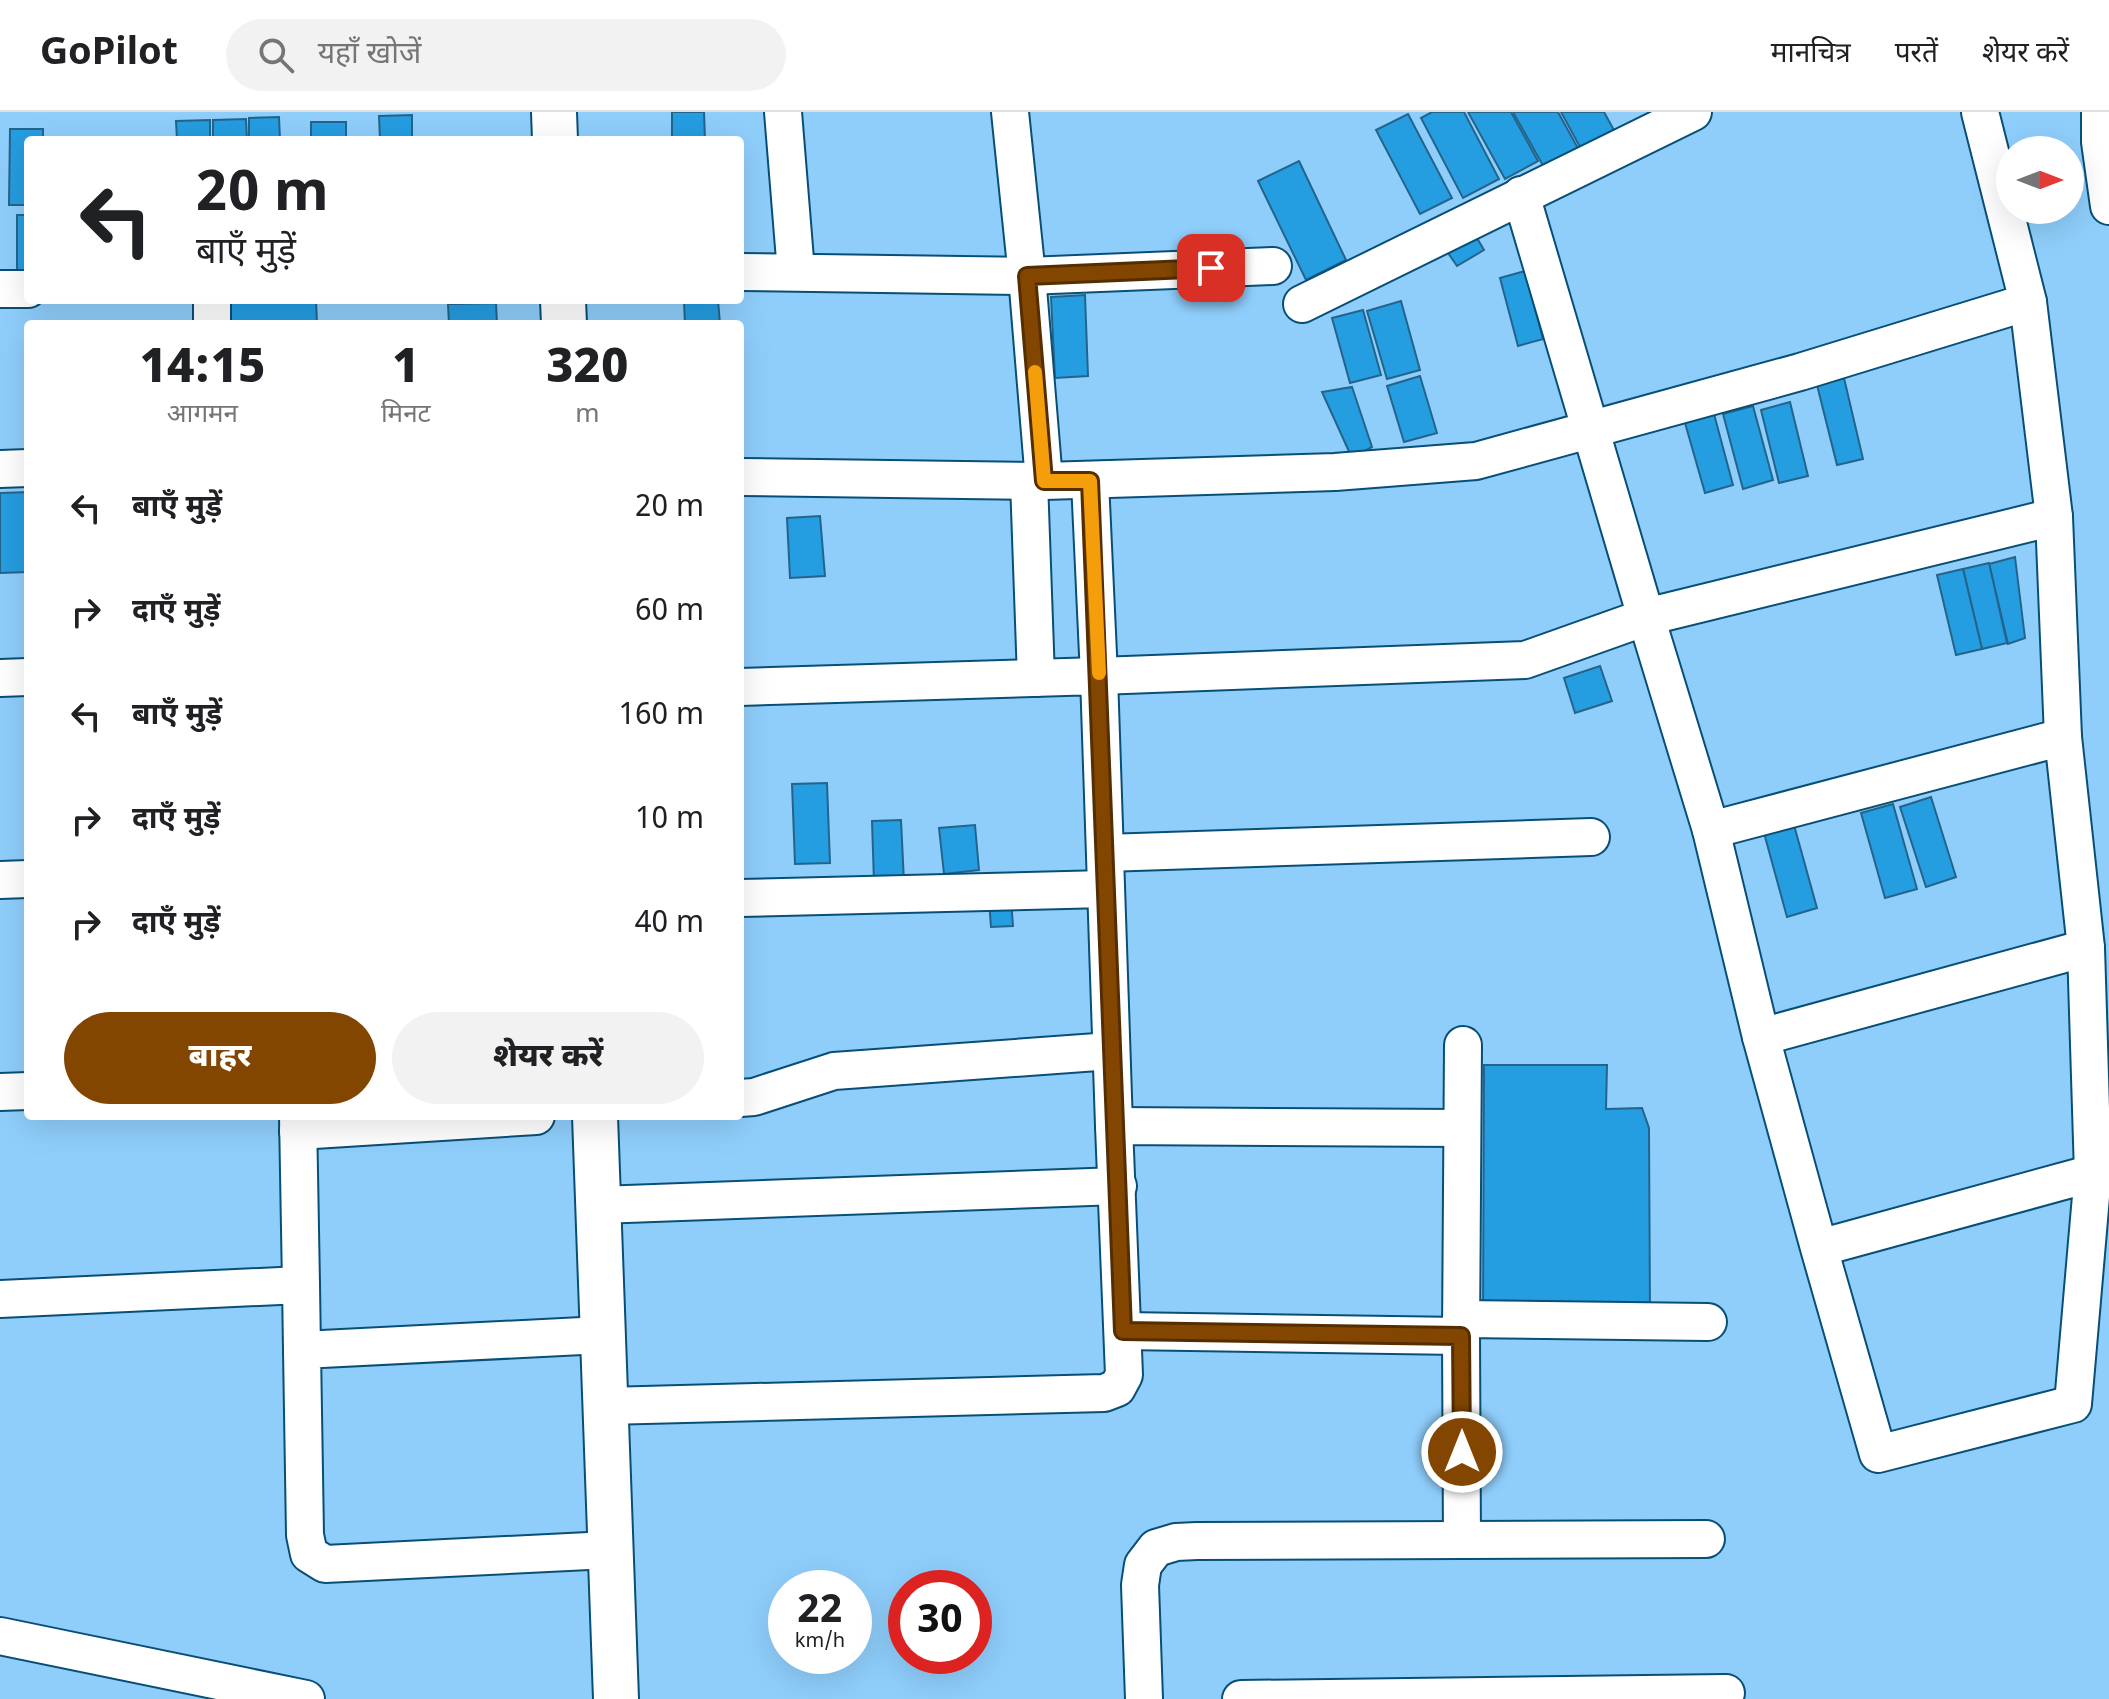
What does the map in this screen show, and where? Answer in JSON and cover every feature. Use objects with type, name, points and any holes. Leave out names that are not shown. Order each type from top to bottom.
[{"type":"street","points":[[554,112],[555,136]]},
{"type":"street","points":[[783,112],[796,272]]},
{"type":"street","points":[[1010,112],[1027,276],[1036,481],[1036,678]]},
{"type":"street","points":[[1302,304],[1693,112]]},
{"type":"street","points":[[1521,195],[1711,830],[1761,1037],[1878,1454],[2073,1404],[2093,1173],[2086,948],[2063,737],[2054,517],[2028,302],[1980,112]]},
{"type":"street","points":[[2100,112],[2100,142],[2109,206]]},
{"type":"street","points":[[744,272],[1027,276],[1273,266]]},
{"type":"street","points":[[0,289],[24,289]]},
{"type":"street","points":[[744,477],[1090,481],[1335,472],[1476,461],[1800,372],[2028,302]]},
{"type":"street","points":[[0,469],[24,468]]},
{"type":"street","points":[[606,1406],[1104,1393],[1117,1388],[1124,1375],[1090,481]]},
{"type":"street","points":[[744,687],[1525,660],[1646,617],[2054,517]]},
{"type":"street","points":[[0,678],[24,677]]},
{"type":"street","points":[[1711,830],[2063,737]]},
{"type":"street","points":[[1105,853],[1591,837]]},
{"type":"street","points":[[0,880],[24,879]]},
{"type":"street","points":[[744,898],[1106,889]]},
{"type":"street","points":[[1761,1037],[2086,948]]},
{"type":"street","points":[[1462,1540],[1463,1045]]},
{"type":"street","points":[[744,1098],[834,1071],[1111,1051]]},
{"type":"street","points":[[0,1092],[24,1091]]},
{"type":"street","points":[[417,1120],[298,1124],[305,1535],[309,1554],[325,1564],[609,1550]]},
{"type":"street","points":[[595,1120],[616,1699]]},
{"type":"street","points":[[1114,1126],[1462,1128]]},
{"type":"street","points":[[1819,1248],[2093,1173]]},
{"type":"street","points":[[599,1205],[1118,1186]]},
{"type":"street","points":[[0,1299],[301,1285]]},
{"type":"street","points":[[1123,1331],[1708,1322]]},
{"type":"street","points":[[302,1350],[602,1335]]},
{"type":"street","points":[[1144,1699],[1140,1585],[1143,1565],[1156,1548],[1176,1542],[1706,1539]]},
{"type":"street","points":[[0,1636],[306,1699]]},
{"type":"street","points":[[1241,1699],[1726,1693]]},
{"type":"building","points":[[672,112],[704,112],[705,136],[672,136]]},
{"type":"building","points":[[1432,112],[1464,112],[1499,179],[1463,198],[1421,118]]},
{"type":"building","points":[[1468,112],[1511,112],[1538,161],[1505,179]]},
{"type":"building","points":[[1513,112],[1558,112],[1580,152],[1546,171]]},
{"type":"building","points":[[1561,112],[1604,112],[1615,132],[1581,149]]},
{"type":"building","points":[[1408,114],[1452,198],[1420,214],[1376,130]]},
{"type":"building","points":[[412,115],[412,136],[380,136],[379,116]]},
{"type":"building","points":[[279,117],[280,136],[249,136],[249,118]]},
{"type":"building","points":[[246,119],[247,136],[213,136],[213,120]]},
{"type":"building","points":[[210,120],[210,136],[177,136],[176,121]]},
{"type":"building","points":[[311,122],[346,122],[346,136],[311,136]]},
{"type":"building","points":[[10,129],[43,129],[43,136],[24,136],[24,205],[9,205]]},
{"type":"building","points":[[1299,161],[1346,260],[1306,280],[1258,181]]},
{"type":"building","points":[[17,215],[24,215],[24,270],[17,270]]},
{"type":"building","points":[[1474,233],[1484,250],[1457,266],[1446,250]]},
{"type":"building","points":[[1525,271],[1543,339],[1518,346],[1500,278]]},
{"type":"building","points":[[1085,295],[1088,376],[1055,378],[1051,297]]},
{"type":"building","points":[[1401,301],[1420,370],[1387,379],[1367,311]]},
{"type":"building","points":[[227,304],[316,304],[317,320],[228,320]]},
{"type":"building","points":[[448,304],[496,304],[497,320],[449,320]]},
{"type":"building","points":[[684,304],[718,304],[720,320],[685,320]]},
{"type":"building","points":[[1363,310],[1381,375],[1350,383],[1332,318]]},
{"type":"building","points":[[1420,376],[1437,433],[1404,442],[1387,386]]},
{"type":"building","points":[[1844,378],[1863,459],[1837,465],[1817,385]]},
{"type":"building","points":[[1352,387],[1372,447],[1352,458],[1322,392]]},
{"type":"building","points":[[1790,402],[1808,476],[1779,483],[1761,410]]},
{"type":"building","points":[[1753,406],[1773,480],[1743,489],[1723,414]]},
{"type":"building","points":[[1714,414],[1733,485],[1705,493],[1685,423]]},
{"type":"building","points":[[24,492],[24,572],[0,573],[0,493]]},
{"type":"building","points":[[820,516],[825,576],[790,578],[787,518]]},
{"type":"building","points":[[2015,557],[2025,638],[2008,644],[1989,564]]},
{"type":"building","points":[[1989,563],[2007,643],[1982,649],[1963,569]]},
{"type":"building","points":[[1963,569],[1982,649],[1956,655],[1937,575]]},
{"type":"building","points":[[1600,666],[1612,701],[1575,713],[1564,678]]},
{"type":"building","points":[[827,783],[830,863],[795,864],[792,784]]},
{"type":"building","points":[[1931,797],[1956,877],[1926,887],[1900,807]]},
{"type":"building","points":[[1893,804],[1917,889],[1885,898],[1861,813]]},
{"type":"building","points":[[901,820],[904,882],[874,883],[872,821]]},
{"type":"building","points":[[975,825],[979,870],[944,874],[939,828]]},
{"type":"building","points":[[1794,825],[1817,908],[1787,917],[1764,833]]},
{"type":"building","points":[[1011,899],[1013,926],[991,927],[989,901]]},
{"type":"building","points":[[1484,1065],[1607,1065],[1606,1109],[1642,1108],[1649,1128],[1650,1315],[1483,1314]]},
{"type":"slow traffic","points":[[1035,372],[1044,481],[1090,481],[1099,673]]},
{"type":"route","points":[[1211,268],[1027,276],[1044,481],[1090,481],[1123,1331],[1461,1336],[1462,1452]]}]
